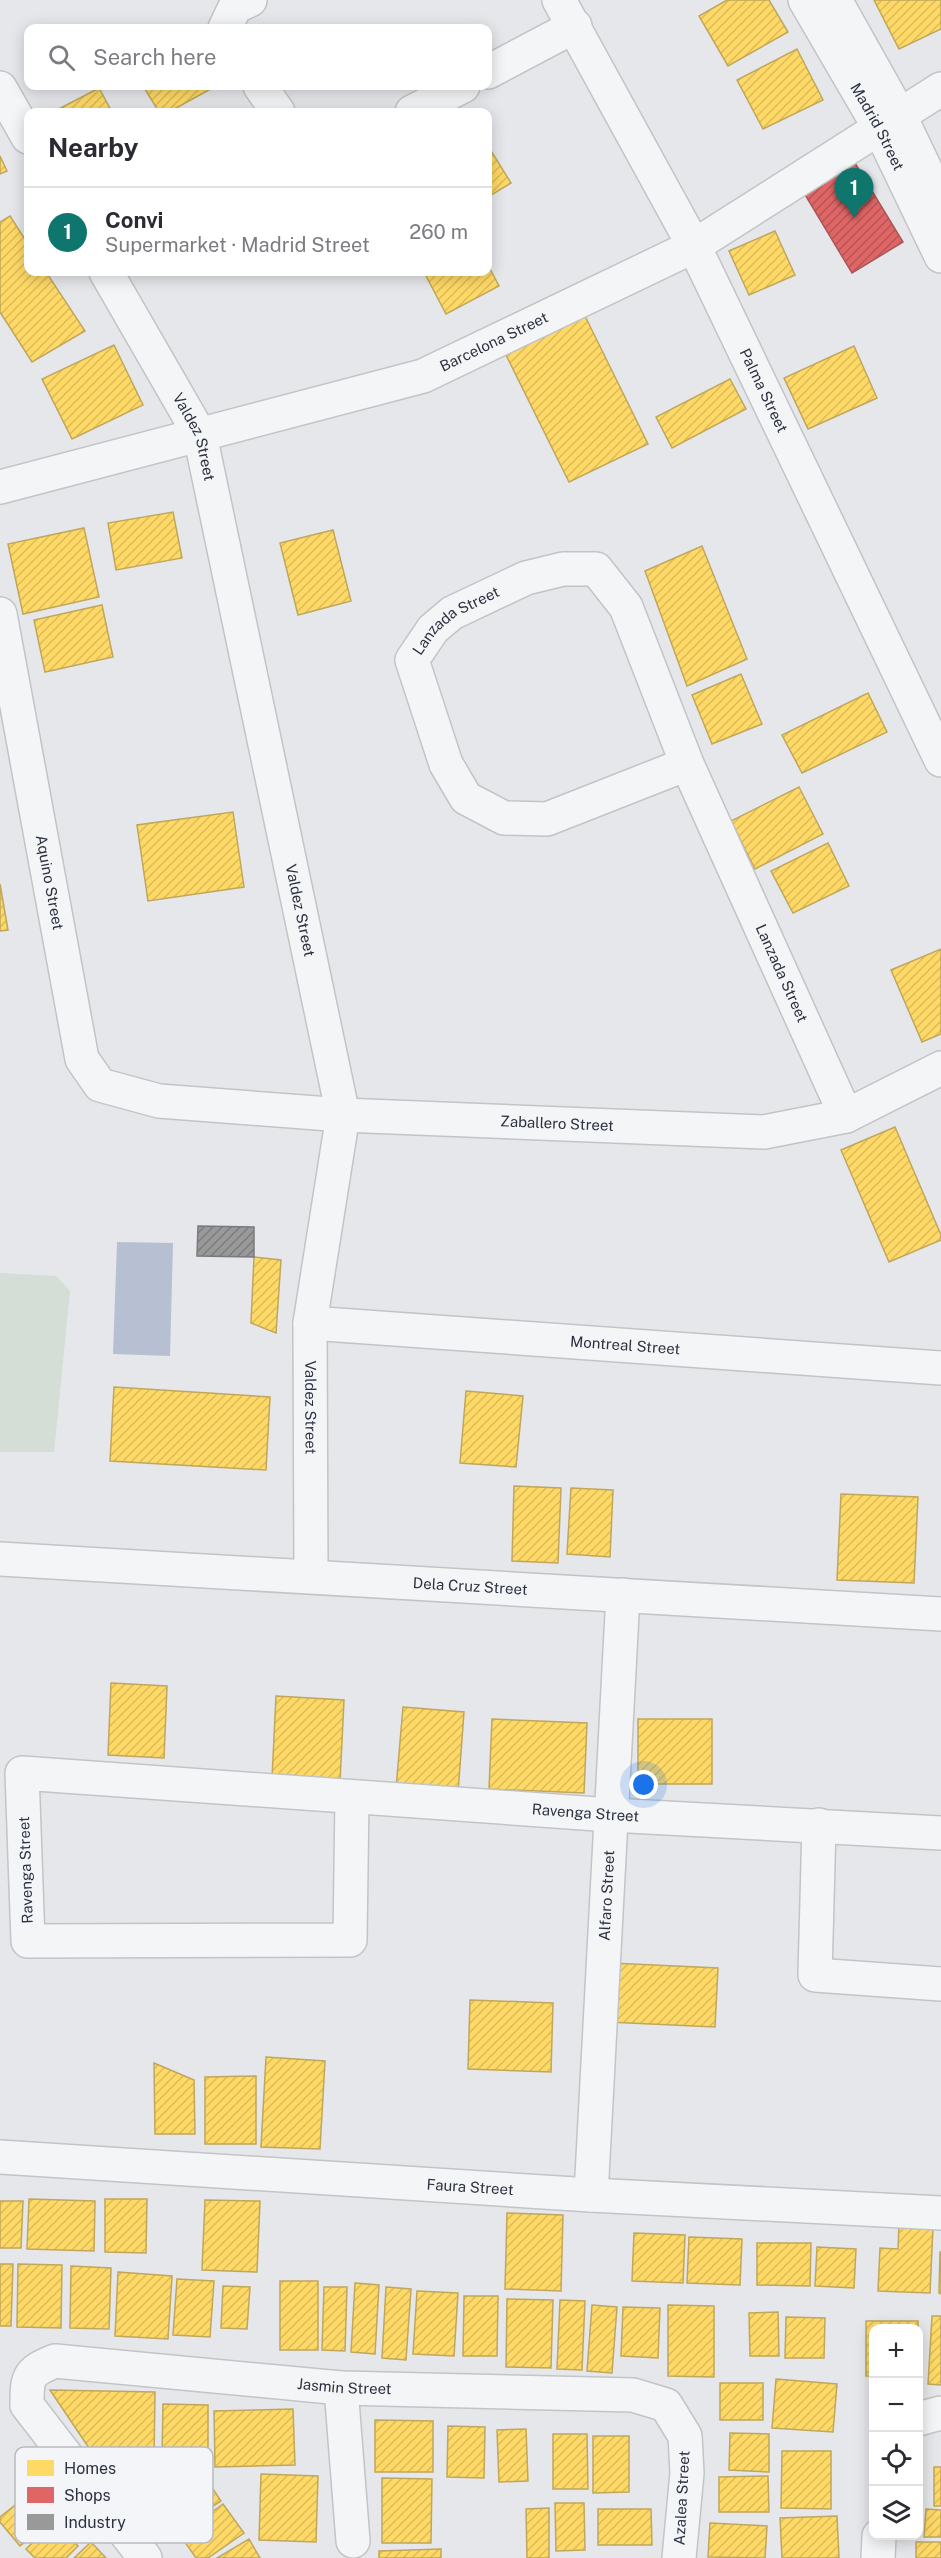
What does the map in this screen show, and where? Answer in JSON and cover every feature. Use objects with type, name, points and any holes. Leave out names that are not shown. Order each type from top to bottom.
[{"type":"street","points":[[227,24],[235,8],[250,0]]},
{"type":"street","name":"Madrid Street","points":[[805,0],[889,121],[941,202]]},
{"type":"street","name":"Madrid Street","points":[[835,0],[889,121],[941,256]]},
{"type":"street","name":"Palma Street","points":[[492,69],[567,13],[694,246],[941,760]]},
{"type":"street","points":[[0,88],[24,130]]},
{"type":"street","name":"Barcelona Street","points":[[0,487],[423,376],[694,246],[941,89]]},
{"type":"street","points":[[263,90],[275,108]]},
{"type":"street","points":[[420,108],[455,90]]},
{"type":"street","name":"Valdez Street","points":[[108,276],[200,435],[343,1115],[310,1323],[311,1576]]},
{"type":"street","name":"Lanzada Street","points":[[687,765],[548,819],[504,818],[466,798],[446,764],[412,660],[433,629],[452,613],[526,578],[563,570],[596,570],[626,607],[687,765],[846,1116]]},
{"type":"street","name":"Aquino Street","points":[[0,614],[81,1059],[100,1085],[159,1101]]},
{"type":"street","name":"Zaballero Street","points":[[159,1101],[343,1115],[764,1131],[846,1116],[941,1068]]},
{"type":"street","name":"Montreal Street","points":[[310,1323],[941,1368]]},
{"type":"street","name":"Dela Cruz Street","points":[[0,1559],[941,1614]]},
{"type":"street","name":"Alfaro Street","points":[[591,2195],[623,1595]]},
{"type":"street","name":"Ravenga Street","points":[[352,1798],[350,1940],[28,1941],[22,1773],[611,1815],[941,1833]]},
{"type":"street","points":[[819,1825],[815,1975],[941,1984]]},
{"type":"street","name":"Faura Street","points":[[0,2157],[591,2195],[941,2212]]},
{"type":"street","name":"Jasmin Street","points":[[59,2447],[27,2405],[27,2383],[37,2368],[55,2361],[341,2388],[633,2395]]},
{"type":"street","points":[[341,2388],[353,2541]]},
{"type":"street","name":"Azalea Street","points":[[633,2395],[666,2405],[685,2436],[687,2473],[679,2558]]},
{"type":"street","points":[[923,2418],[941,2413]]},
{"type":"street","points":[[878,2558],[879,2540]]},
{"type":"street","name":"Jasmin Street","points":[[133,2543],[145,2558]]},
{"type":"shaded area","points":[[0,1273],[56,1276],[70,1291],[54,1452],[0,1452]]},
{"type":"water","points":[[117,1242],[173,1243],[170,1356],[113,1354]]},
{"type":"building: Homes","points":[[727,0],[769,0],[788,32],[728,66],[699,16]]},
{"type":"building: Homes","points":[[874,0],[941,0],[941,29],[899,49]]},
{"type":"building: Homes","points":[[797,49],[823,100],[763,129],[737,80]]},
{"type":"building: Homes","points":[[95,90],[100,90],[110,108],[61,108]]},
{"type":"building: Homes","points":[[145,90],[209,90],[176,108],[157,108]]},
{"type":"building: Homes","points":[[492,152],[511,183],[492,195]]},
{"type":"building: Homes","points":[[0,156],[7,171],[0,174]]},
{"type":"building: Homes","points":[[10,216],[24,238],[24,276],[49,276],[85,331],[32,362],[0,312],[0,222]]},
{"type":"building: Homes","points":[[775,231],[795,275],[749,295],[729,251]]},
{"type":"building: Homes","points":[[492,273],[499,286],[446,314],[426,276],[492,276]]},
{"type":"building: Homes","points":[[584,314],[648,444],[569,482],[505,353]]},
{"type":"building: Homes","points":[[114,345],[143,405],[72,439],[42,379]]},
{"type":"building: Homes","points":[[854,346],[877,398],[808,429],[784,378]]},
{"type":"building: Homes","points":[[730,379],[746,409],[672,448],[656,417]]},
{"type":"building: Homes","points":[[173,512],[182,558],[116,570],[108,523]]},
{"type":"building: Homes","points":[[84,528],[99,597],[23,614],[8,544]]},
{"type":"building: Homes","points":[[333,530],[351,601],[298,615],[280,543]]},
{"type":"building: Homes","points":[[702,546],[747,659],[687,686],[645,571]]},
{"type":"building: Homes","points":[[102,605],[113,657],[45,672],[34,620]]},
{"type":"building: Homes","points":[[741,674],[762,724],[712,744],[692,695]]},
{"type":"building: Homes","points":[[868,693],[887,732],[802,773],[782,735]]},
{"type":"building: Homes","points":[[799,787],[823,834],[755,869],[731,821]]},
{"type":"building: Homes","points":[[233,812],[244,887],[148,901],[137,825]]},
{"type":"building: Homes","points":[[828,843],[849,886],[793,913],[771,871]]},
{"type":"building: Homes","points":[[0,884],[8,930],[0,931]]},
{"type":"building: Homes","points":[[941,949],[941,1034],[922,1042],[891,970]]},
{"type":"building: Homes","points":[[895,1127],[941,1235],[941,1240],[889,1262],[841,1150]]},
{"type":"building: Homes","points":[[254,1257],[281,1260],[276,1333],[251,1323]]},
{"type":"building: Homes","points":[[114,1387],[270,1397],[266,1470],[110,1461]]},
{"type":"building: Homes","points":[[466,1391],[523,1396],[516,1467],[460,1463]]},
{"type":"building: Homes","points":[[514,1486],[561,1488],[558,1563],[512,1561]]},
{"type":"building: Homes","points":[[571,1488],[613,1490],[610,1557],[567,1554]]},
{"type":"building: Homes","points":[[841,1494],[918,1497],[914,1583],[837,1580]]},
{"type":"building: Homes","points":[[111,1683],[167,1686],[164,1758],[108,1755]]},
{"type":"building: Homes","points":[[276,1696],[344,1700],[340,1782],[272,1778]]},
{"type":"building: Homes","points":[[403,1707],[464,1712],[458,1793],[396,1789]]},
{"type":"building: Homes","points":[[492,1719],[587,1723],[584,1793],[489,1789]]},
{"type":"building: Homes","points":[[638,1719],[712,1719],[712,1784],[638,1784]]},
{"type":"building: Homes","points":[[611,1963],[718,1968],[715,2027],[608,2022]]},
{"type":"building: Homes","points":[[470,2000],[553,2003],[551,2072],[468,2069]]},
{"type":"building: Homes","points":[[266,2057],[325,2061],[320,2149],[261,2147]]},
{"type":"building: Homes","points":[[154,2063],[194,2080],[195,2134],[155,2134]]},
{"type":"building: Homes","points":[[256,2076],[256,2144],[205,2144],[205,2077]]},
{"type":"building: Homes","points":[[29,2199],[95,2201],[94,2251],[27,2249]]},
{"type":"building: Homes","points":[[105,2199],[147,2199],[146,2253],[105,2252]]},
{"type":"building: Homes","points":[[205,2200],[260,2201],[257,2272],[202,2270]]},
{"type":"building: Homes","points":[[0,2201],[23,2201],[21,2248],[0,2248]]},
{"type":"building: Homes","points":[[507,2213],[563,2215],[561,2291],[505,2289]]},
{"type":"building: Homes","points":[[899,2225],[933,2227],[930,2293],[878,2291],[880,2248],[898,2249]]},
{"type":"building: Homes","points":[[634,2233],[685,2235],[683,2283],[632,2281]]},
{"type":"building: Homes","points":[[689,2237],[742,2239],[740,2285],[687,2283]]},
{"type":"building: Homes","points":[[757,2243],[811,2243],[810,2286],[757,2285]]},
{"type":"building: Homes","points":[[817,2247],[856,2249],[854,2288],[815,2286]]},
{"type":"building: Homes","points":[[941,2252],[941,2294],[939,2293]]},
{"type":"building: Homes","points":[[0,2264],[13,2264],[11,2326],[0,2326]]},
{"type":"building: Homes","points":[[18,2264],[62,2265],[61,2328],[17,2327]]},
{"type":"building: Homes","points":[[71,2266],[111,2268],[109,2329],[70,2328]]},
{"type":"building: Homes","points":[[118,2272],[172,2276],[168,2339],[115,2336]]},
{"type":"building: Homes","points":[[177,2279],[214,2281],[210,2337],[173,2335]]},
{"type":"building: Homes","points":[[280,2281],[318,2281],[318,2350],[280,2350]]},
{"type":"building: Homes","points":[[355,2283],[379,2285],[375,2354],[351,2352]]},
{"type":"building: Homes","points":[[223,2286],[250,2287],[247,2329],[221,2328]]},
{"type":"building: Homes","points":[[324,2287],[347,2287],[345,2351],[322,2350]]},
{"type":"building: Homes","points":[[386,2287],[411,2289],[406,2360],[382,2358]]},
{"type":"building: Homes","points":[[417,2291],[458,2293],[454,2356],[413,2354]]},
{"type":"building: Homes","points":[[464,2296],[498,2296],[497,2356],[463,2356]]},
{"type":"building: Homes","points":[[507,2299],[553,2300],[551,2368],[506,2367]]},
{"type":"building: Homes","points":[[560,2300],[585,2301],[582,2370],[557,2369]]},
{"type":"building: Homes","points":[[592,2305],[617,2307],[612,2373],[587,2371]]},
{"type":"building: Homes","points":[[668,2305],[714,2306],[714,2377],[668,2376]]},
{"type":"building: Homes","points":[[623,2307],[660,2308],[658,2358],[621,2356]]},
{"type":"building: Homes","points":[[778,2312],[779,2356],[750,2356],[749,2313]]},
{"type":"building: Homes","points":[[932,2316],[941,2316],[941,2385],[928,2384]]},
{"type":"building: Homes","points":[[786,2317],[825,2318],[824,2358],[785,2358]]},
{"type":"building: Homes","points":[[866,2321],[918,2321],[918,2324],[869,2324],[869,2376],[866,2376]]},
{"type":"building: Homes","points":[[776,2379],[837,2384],[833,2432],[772,2428]]},
{"type":"building: Homes","points":[[720,2383],[763,2383],[763,2420],[720,2420]]},
{"type":"building: Homes","points":[[50,2390],[155,2392],[154,2447],[88,2447]]},
{"type":"building: Homes","points":[[163,2404],[208,2405],[208,2447],[162,2447]]},
{"type":"building: Homes","points":[[293,2409],[295,2465],[215,2467],[214,2411]]},
{"type":"building: Homes","points":[[375,2420],[433,2421],[433,2472],[375,2472]]},
{"type":"building: Homes","points":[[448,2426],[485,2427],[484,2478],[447,2477]]},
{"type":"building: Homes","points":[[526,2429],[528,2481],[499,2482],[497,2430]]},
{"type":"building: Homes","points":[[730,2433],[769,2434],[769,2472],[729,2470]]},
{"type":"building: Homes","points":[[553,2434],[587,2434],[588,2489],[553,2489]]},
{"type":"building: Homes","points":[[593,2436],[629,2436],[629,2492],[593,2493]]},
{"type":"building: Homes","points":[[782,2451],[831,2451],[831,2509],[781,2508]]},
{"type":"building: Homes","points":[[934,2467],[941,2467],[941,2506],[934,2506]]},
{"type":"building: Homes","points":[[261,2474],[318,2476],[316,2542],[259,2540]]},
{"type":"building: Homes","points":[[768,2476],[769,2512],[719,2512],[719,2477]]},
{"type":"building: Homes","points":[[382,2478],[432,2479],[431,2543],[382,2543]]},
{"type":"building: Homes","points":[[213,2489],[221,2501],[213,2506]]},
{"type":"building: Homes","points":[[555,2503],[584,2503],[585,2550],[556,2551]]},
{"type":"building: Homes","points":[[223,2504],[244,2533],[208,2558],[196,2558],[186,2543],[213,2543],[213,2511]]},
{"type":"building: Homes","points":[[15,2505],[15,2540],[0,2522],[0,2517]]},
{"type":"building: Homes","points":[[549,2508],[549,2558],[527,2558],[526,2509]]},
{"type":"building: Homes","points":[[598,2509],[651,2509],[652,2545],[598,2545]]},
{"type":"building: Homes","points":[[926,2509],[941,2510],[941,2537],[924,2537]]},
{"type":"building: Homes","points":[[837,2516],[839,2558],[782,2558],[780,2518]]},
{"type":"building: Homes","points":[[710,2523],[767,2526],[765,2558],[708,2557]]},
{"type":"building: Homes","points":[[249,2539],[260,2558],[217,2558]]},
{"type":"building: Homes","points":[[916,2542],[941,2542],[941,2558],[916,2558]]},
{"type":"building: Homes","points":[[32,2543],[75,2543],[78,2546],[66,2558],[35,2558],[26,2549]]},
{"type":"building: Homes","points":[[92,2543],[106,2558],[74,2558]]},
{"type":"building: Homes","points":[[441,2549],[441,2558],[379,2558],[379,2551]]},
{"type":"building: Shops","points":[[855,163],[903,242],[852,273],[804,193]]},
{"type":"building: Industry","points":[[198,1226],[254,1227],[254,1257],[197,1256]]},
{"type":"place","name":"Convi","points":[[854,218]]}]
